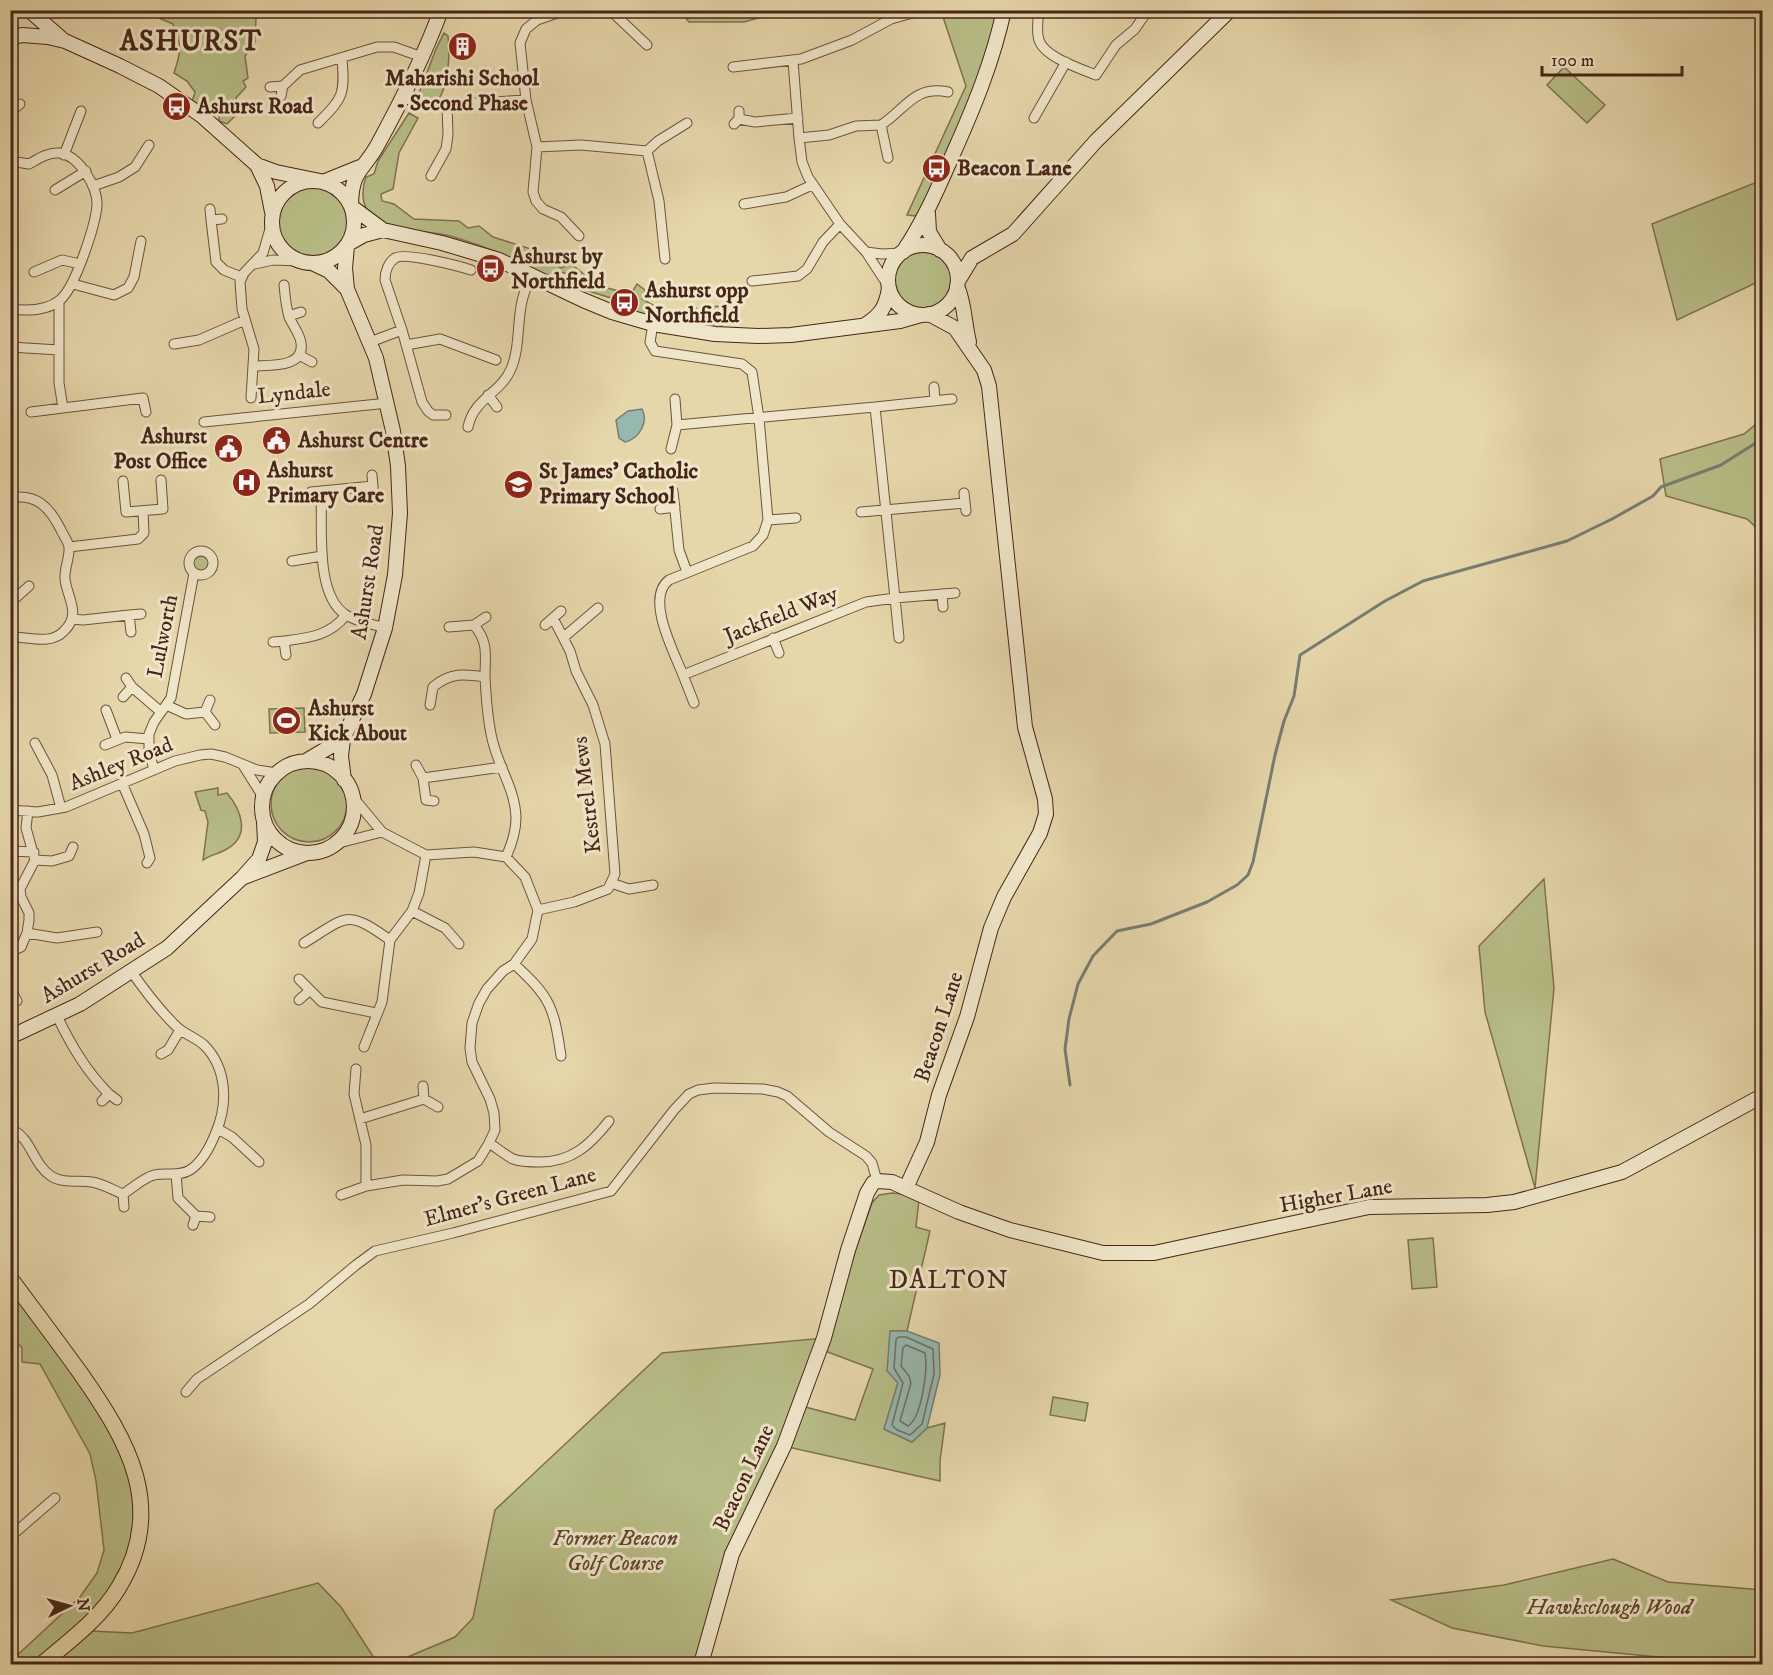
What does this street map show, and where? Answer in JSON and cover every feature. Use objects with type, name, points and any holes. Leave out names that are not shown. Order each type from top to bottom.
[{"type":"main road","points":[[10,1278],[107,1411],[131,1458],[141,1502],[141,1525],[137,1545],[119,1588],[87,1626],[42,1665]]},
{"type":"street","points":[[29,10],[65,41]]},
{"type":"street","points":[[348,245],[353,232],[354,218],[351,205],[352,185],[360,167],[376,146],[422,57],[441,10]]},
{"type":"street","points":[[566,10],[537,20],[526,29],[520,43],[526,100],[537,147],[533,192],[543,209],[561,217],[579,236]]},
{"type":"street","points":[[610,10],[646,45]]},
{"type":"street","points":[[864,326],[884,309],[889,288],[890,268],[928,210],[977,99],[993,53],[1004,10]]},
{"type":"street","points":[[1039,10],[1038,38],[1043,48],[1066,62],[1096,75],[1116,45],[1135,29],[1148,10]]},
{"type":"street","points":[[10,38],[36,35],[65,41],[159,86],[202,116],[257,165],[334,186],[344,194],[351,205],[383,230],[442,243],[499,260],[562,291],[612,312],[653,324],[723,335],[758,336],[790,335],[900,321],[925,315],[947,305],[953,297],[967,264],[978,253],[1013,234],[1096,141],[1230,10]]},
{"type":"street","points":[[732,67],[793,61],[852,40],[891,19],[917,14]]},
{"type":"street","points":[[281,96],[283,86],[300,70],[377,47],[394,47],[422,57]]},
{"type":"street","points":[[318,123],[338,102],[344,87],[342,59]]},
{"type":"street","points":[[793,61],[802,162],[812,185],[840,224],[866,252],[900,307],[925,315]]},
{"type":"street","points":[[1034,118],[1066,62]]},
{"type":"street","points":[[270,87],[283,86]]},
{"type":"street","points":[[799,138],[829,135],[856,126],[881,125],[905,104],[921,94],[932,90],[949,92]]},
{"type":"street","points":[[402,96],[419,105],[526,100]]},
{"type":"street","points":[[10,112],[20,104]]},
{"type":"street","points":[[431,176],[446,149],[447,104]]},
{"type":"street","points":[[64,155],[81,111]]},
{"type":"street","points":[[737,118],[755,122],[798,118]]},
{"type":"street","points":[[537,147],[581,145],[647,151],[658,141],[687,123]]},
{"type":"street","points":[[881,125],[888,158]]},
{"type":"street","points":[[93,186],[119,177],[135,167],[149,145]]},
{"type":"street","points":[[647,151],[659,201],[664,259]]},
{"type":"street","points":[[10,161],[29,164],[42,156],[60,153],[64,155],[86,171],[93,186],[97,205],[73,284],[59,301],[42,309],[10,309]]},
{"type":"street","points":[[257,165],[267,186],[274,235],[289,255],[306,262]]},
{"type":"street","points":[[251,398],[254,349],[240,293],[241,277],[263,253],[276,204],[283,193],[294,185],[307,181],[321,181],[360,167]]},
{"type":"street","points":[[55,190],[86,171]]},
{"type":"street","points":[[744,203],[777,200],[794,195],[812,185]]},
{"type":"street","points":[[210,208],[216,262],[224,270],[241,277]]},
{"type":"street","points":[[928,210],[929,232],[955,268],[958,283]]},
{"type":"street","points":[[211,220],[222,219]]},
{"type":"street","points":[[751,281],[798,276],[807,269],[823,242],[840,224]]},
{"type":"street","points":[[254,264],[273,260],[325,261],[337,256],[348,245],[364,236],[383,230]]},
{"type":"street","points":[[73,284],[114,295],[128,288],[134,277],[141,241]]},
{"type":"street","name":"Ashurst Road","points":[[344,780],[341,756],[345,735],[375,663],[385,628],[395,575],[399,528],[396,449],[388,402],[370,342],[347,289],[345,268],[348,245]]},
{"type":"street","points":[[866,252],[882,254],[902,252],[921,245],[942,251],[978,253]]},
{"type":"street","points":[[446,415],[430,414],[422,402],[385,280],[385,272],[395,258],[401,256],[438,261],[471,270]]},
{"type":"street","points":[[34,272],[62,260],[80,264]]},
{"type":"street","name":"Ashurst Road","points":[[306,262],[329,271],[347,289]]},
{"type":"street","points":[[468,427],[473,410],[507,377],[513,366],[522,300],[531,275]]},
{"type":"street","name":"Beacon Lane","points":[[958,283],[971,350]]},
{"type":"street","points":[[254,366],[285,364],[299,355],[301,342],[289,316],[284,285]]},
{"type":"street","points":[[59,301],[59,383],[63,408]]},
{"type":"street","points":[[289,316],[301,312]]},
{"type":"street","name":"Beacon Lane","points":[[906,1188],[927,1142],[939,1095],[967,1017],[994,920],[1040,832],[1046,814],[1045,799],[1025,727],[989,386],[984,370],[955,328],[925,315]]},
{"type":"street","points":[[174,344],[186,338],[199,340],[246,320]]},
{"type":"street","points":[[653,324],[650,342],[655,351],[742,364],[749,368],[753,377],[759,418],[768,520],[764,535],[753,546],[687,572],[664,583],[660,588],[659,602],[663,624],[694,703]]},
{"type":"street","points":[[370,342],[402,330]]},
{"type":"street","points":[[406,345],[440,339],[496,360]]},
{"type":"street","points":[[10,347],[59,350]]},
{"type":"street","points":[[299,355],[312,362]]},
{"type":"street","points":[[934,387],[935,401]]},
{"type":"street","points":[[488,395],[497,407]]},
{"type":"street","points":[[31,412],[143,398],[146,412]]},
{"type":"street","points":[[671,449],[677,425],[675,399]]},
{"type":"street","points":[[677,425],[952,399]]},
{"type":"street","name":"Lyndale","points":[[204,422],[388,402]]},
{"type":"street","points":[[875,407],[899,638]]},
{"type":"street","points":[[372,475],[374,499]]},
{"type":"street","points":[[123,481],[126,512],[163,509],[161,480]]},
{"type":"street","points":[[373,486],[316,492],[327,590],[339,609],[346,615],[385,628]]},
{"type":"street","points":[[673,491],[680,557],[687,572]]},
{"type":"street","points":[[10,498],[25,498],[45,505],[54,517],[69,547],[65,580],[73,606],[72,619],[64,631],[50,639],[10,637]]},
{"type":"street","points":[[861,512],[965,502]]},
{"type":"street","points":[[660,509],[675,507]]},
{"type":"street","points":[[69,547],[138,539],[144,533],[142,511]]},
{"type":"street","points":[[768,520],[796,518]]},
{"type":"street","points":[[292,561],[322,556]]},
{"type":"street","name":"Lulworth","points":[[149,739],[154,722],[171,698],[194,573]]},
{"type":"street","points":[[10,603],[29,586]]},
{"type":"street","name":"Jackfield Way","points":[[683,675],[866,602],[955,593]]},
{"type":"street","points":[[942,594],[943,607]]},
{"type":"street","points":[[564,637],[598,608]]},
{"type":"street","points":[[72,619],[141,614]]},
{"type":"street","points":[[129,615],[131,632]]},
{"type":"street","points":[[273,642],[317,637],[346,615]]},
{"type":"street","name":"Kestrel Mews","points":[[538,910],[608,890],[615,874],[605,744],[593,705],[576,671],[557,615],[545,626]]},
{"type":"street","points":[[449,627],[474,624],[486,617]]},
{"type":"street","points":[[474,624],[482,635],[486,653],[485,677],[494,745],[514,799],[516,820],[513,842],[506,857]]},
{"type":"street","points":[[773,638],[779,653]]},
{"type":"street","points":[[284,641],[285,655]]},
{"type":"street","points":[[430,705],[433,687],[444,678],[463,674],[485,677]]},
{"type":"street","name":"Lulworth","points":[[123,697],[129,682],[163,708],[186,714],[206,712]]},
{"type":"street","points":[[210,700],[206,712],[215,725]]},
{"type":"street","points":[[106,710],[117,739]]},
{"type":"street","points":[[306,761],[345,735]]},
{"type":"street","points":[[105,745],[125,736],[149,739],[149,751],[154,770]]},
{"type":"street","points":[[35,743],[52,775],[61,808]]},
{"type":"street","name":"Ashley Road","points":[[10,810],[38,812],[61,808],[175,761],[200,755],[211,754],[230,758],[256,770],[277,773]]},
{"type":"street","points":[[340,1195],[366,1186],[403,1180],[448,1179],[478,1161],[495,1130],[494,1113],[472,1062],[470,1048],[472,1023],[487,989],[503,971],[514,964],[532,939],[538,910],[525,877],[506,857],[474,852],[426,855],[382,832],[352,796],[344,780],[327,765],[306,761],[296,762],[277,773],[268,784],[263,797],[264,821],[271,834],[294,851],[322,850],[335,844],[382,832]]},
{"type":"street","name":"Ashley Road","points":[[243,765],[263,797]]},
{"type":"street","points":[[416,765],[423,778],[426,800],[434,801]]},
{"type":"street","points":[[423,778],[502,767]]},
{"type":"street","points":[[122,783],[148,844],[150,858],[147,863]]},
{"type":"street","points":[[335,844],[350,824],[353,813],[352,796]]},
{"type":"street","points":[[10,952],[21,947],[29,927],[28,913],[21,897],[21,889],[34,856],[26,828],[28,811]]},
{"type":"street","name":"Ashurst Road","points":[[10,1037],[57,1016],[167,948],[243,877],[259,859],[265,842],[264,821]]},
{"type":"street","points":[[69,856],[73,847]]},
{"type":"street","points":[[10,851],[34,856],[45,862],[69,856]]},
{"type":"street","name":"Ashurst Road","points":[[243,877],[309,852]]},
{"type":"street","points":[[363,1047],[382,1002],[390,940],[412,911],[426,855]]},
{"type":"street","points":[[69,856],[75,864]]},
{"type":"street","name":"Kestrel Mews","points":[[611,883],[629,889],[653,885]]},
{"type":"street","points":[[412,911],[445,928],[459,944]]},
{"type":"street","points":[[304,943],[342,921],[351,919],[364,922],[390,940]]},
{"type":"street","points":[[27,933],[57,939],[97,932]]},
{"type":"street","points":[[514,964],[536,984],[547,999],[556,1023],[561,1056]]},
{"type":"street","points":[[123,1194],[151,1176],[188,1172],[198,1163],[218,1129],[223,1114],[224,1086],[218,1066],[204,1046],[180,1030],[148,995],[131,971]]},
{"type":"street","points":[[299,979],[322,1002],[376,1013]]},
{"type":"street","points":[[10,988],[17,1001]]},
{"type":"street","points":[[300,1000],[310,990]]},
{"type":"street","points":[[57,1016],[80,1060],[109,1098]]},
{"type":"street","points":[[161,1054],[168,1050],[180,1030]]},
{"type":"street","points":[[356,1069],[354,1094],[366,1145],[366,1186]]},
{"type":"street","points":[[423,1086],[424,1099]]},
{"type":"street","name":"Elmer's Green Lane","points":[[186,1392],[197,1379],[309,1304],[375,1251],[611,1191],[674,1110],[689,1094],[698,1090],[763,1089],[787,1096],[829,1132],[866,1156],[872,1163],[877,1181]]},
{"type":"street","name":"Higher Lane","points":[[906,1188],[959,1212],[1010,1230],[1103,1253],[1154,1253],[1369,1207],[1487,1205],[1514,1202],[1622,1172],[1762,1096]]},
{"type":"street","points":[[360,1119],[424,1099],[438,1107]]},
{"type":"street","points":[[489,1143],[513,1159],[553,1162],[575,1155],[593,1142],[609,1121]]},
{"type":"street","points":[[13,1128],[26,1141],[39,1165],[52,1177],[66,1181],[97,1183],[123,1194]]},
{"type":"street","points":[[218,1129],[232,1137],[259,1162]]},
{"type":"street","points":[[176,1174],[178,1198],[195,1221],[210,1217]]},
{"type":"street","points":[[877,1181],[885,1180],[906,1188]]},
{"type":"street","name":"Beacon Lane","points":[[701,1665],[732,1554],[784,1446],[824,1338],[848,1250],[867,1193],[877,1181]]},
{"type":"street","points":[[123,1194],[124,1207]]},
{"type":"street","points":[[10,1537],[55,1498]]},
{"type":"green space","points":[[147,10],[250,10],[256,17],[255,42],[245,56],[248,78],[243,81],[246,87],[236,98],[240,111],[227,124],[219,121],[219,106],[214,104],[207,111],[192,102],[195,92],[187,81],[174,73],[179,47],[173,24],[147,13]]},
{"type":"green space","points":[[680,11],[784,11],[744,22],[689,22]]},
{"type":"green space","points":[[941,11],[1000,11],[981,78],[927,209],[915,216],[907,215],[966,86]]},
{"type":"green space","points":[[444,33],[448,36],[449,61],[444,89],[436,102],[425,100],[419,93]]},
{"type":"green space","points":[[1564,67],[1605,105],[1587,123],[1547,85]]},
{"type":"green space","points":[[409,113],[418,118],[399,153],[393,189],[381,194],[382,201],[394,204],[414,219],[459,221],[468,228],[479,226],[493,237],[550,255],[550,260],[561,268],[571,264],[599,286],[631,294],[637,284],[645,290],[642,299],[658,308],[691,317],[691,307],[696,308],[701,315],[705,314],[706,307],[722,306],[722,329],[638,313],[627,303],[569,285],[569,278],[565,273],[560,272],[553,278],[477,244],[442,234],[387,225],[373,217],[364,202],[363,190],[366,177],[374,174],[378,161]]},
{"type":"green space","points":[[1762,180],[1762,280],[1677,320],[1652,224]]},
{"type":"green space","points":[[313,187],[326,190],[338,197],[345,209],[348,222],[345,235],[338,247],[326,254],[313,257],[300,254],[288,247],[281,235],[278,222],[281,209],[288,197],[300,190]]},
{"type":"green space","points":[[923,252],[934,254],[943,260],[949,269],[951,280],[949,291],[943,300],[934,306],[923,308],[912,306],[903,300],[897,291],[895,280],[897,269],[903,260],[912,254]]},
{"type":"green space","points":[[1762,419],[1762,533],[1747,519],[1666,496],[1660,459],[1744,434]]},
{"type":"green space","points":[[201,556],[207,558],[209,564],[207,570],[201,572],[195,570],[193,564],[195,558]]},
{"type":"green space","name":"Ashurst Kick About","points":[[304,708],[305,732],[270,733],[269,709]]},
{"type":"green space","points":[[302,766],[316,766],[330,772],[341,783],[347,797],[344,819],[336,831],[316,842],[302,842],[288,836],[277,825],[271,811],[271,797],[277,783],[288,772]]},
{"type":"green space","points":[[218,788],[218,795],[227,793],[237,808],[241,831],[233,845],[203,860],[208,822],[195,792]]},
{"type":"green space","points":[[1544,879],[1554,988],[1535,1188],[1485,1012],[1479,946]]},
{"type":"green space","points":[[892,1193],[919,1200],[916,1227],[930,1231],[907,1331],[891,1331],[898,1383],[884,1429],[912,1442],[927,1428],[945,1423],[940,1481],[788,1447],[805,1407],[855,1420],[873,1369],[825,1351],[836,1306],[872,1203],[879,1195]]},
{"type":"green space","points":[[1433,1238],[1437,1287],[1412,1289],[1408,1240]]},
{"type":"green space","points":[[10,1290],[107,1420],[134,1484],[136,1538],[116,1588],[39,1664],[11,1664],[11,1661],[80,1597],[97,1573],[104,1550],[96,1481],[90,1454],[40,1364],[22,1362],[22,1348],[11,1336]]},
{"type":"green space","name":"Former Beacon Golf Course","points":[[824,1338],[732,1554],[701,1664],[391,1664],[455,1637],[473,1618],[495,1510],[662,1353]]},
{"type":"green space","points":[[1053,1397],[1088,1403],[1085,1421],[1050,1415]]},
{"type":"green space","name":"Hawksclough Wood","points":[[1613,1559],[1668,1582],[1762,1590],[1762,1664],[1732,1664],[1543,1646],[1452,1628],[1391,1600],[1504,1585]]},
{"type":"green space","points":[[318,1583],[341,1607],[378,1664],[53,1664],[91,1631],[132,1633]]},
{"type":"water","points":[[642,409],[644,419],[641,429],[635,437],[625,442],[619,438],[616,420],[628,411]]},
{"type":"water","points":[[890,1331],[907,1331],[939,1343],[940,1375],[927,1428],[912,1442],[884,1429],[898,1383],[887,1371]]},
{"type":"waterway","points":[[685,10],[688,17]]},
{"type":"waterway","points":[[1070,1085],[1065,1049],[1069,1019],[1078,984],[1093,956],[1117,931],[1151,924],[1207,902],[1237,885],[1248,875],[1253,862],[1275,755],[1284,721],[1294,696],[1300,655],[1385,601],[1423,581],[1567,541],[1653,496],[1661,487],[1721,465],[1762,439]]},
{"type":"place","name":"Maharishi School - Second Phase","points":[[462,46]]},
{"type":"place","name":"Ashurst Road","points":[[176,106]]},
{"type":"place","name":"Beacon Lane","points":[[936,168]]},
{"type":"place","name":"Ashurst by Northfield","points":[[490,269]]},
{"type":"place","name":"Ashurst opp Northfield","points":[[624,303]]},
{"type":"place","name":"Ashurst Centre","points":[[277,440]]},
{"type":"place","name":"Ashurst Post Office","points":[[228,449]]},
{"type":"place","name":"Ashurst Primary Care","points":[[246,483]]},
{"type":"place","name":"St James' Catholic Primary School","points":[[518,484]]},
{"type":"place","name":"Ashurst Kick About","points":[[287,721]]},
{"type":"district","name":"ASHURST","points":[[191,41]]},
{"type":"district","name":"DALTON","points":[[949,1280]]}]
